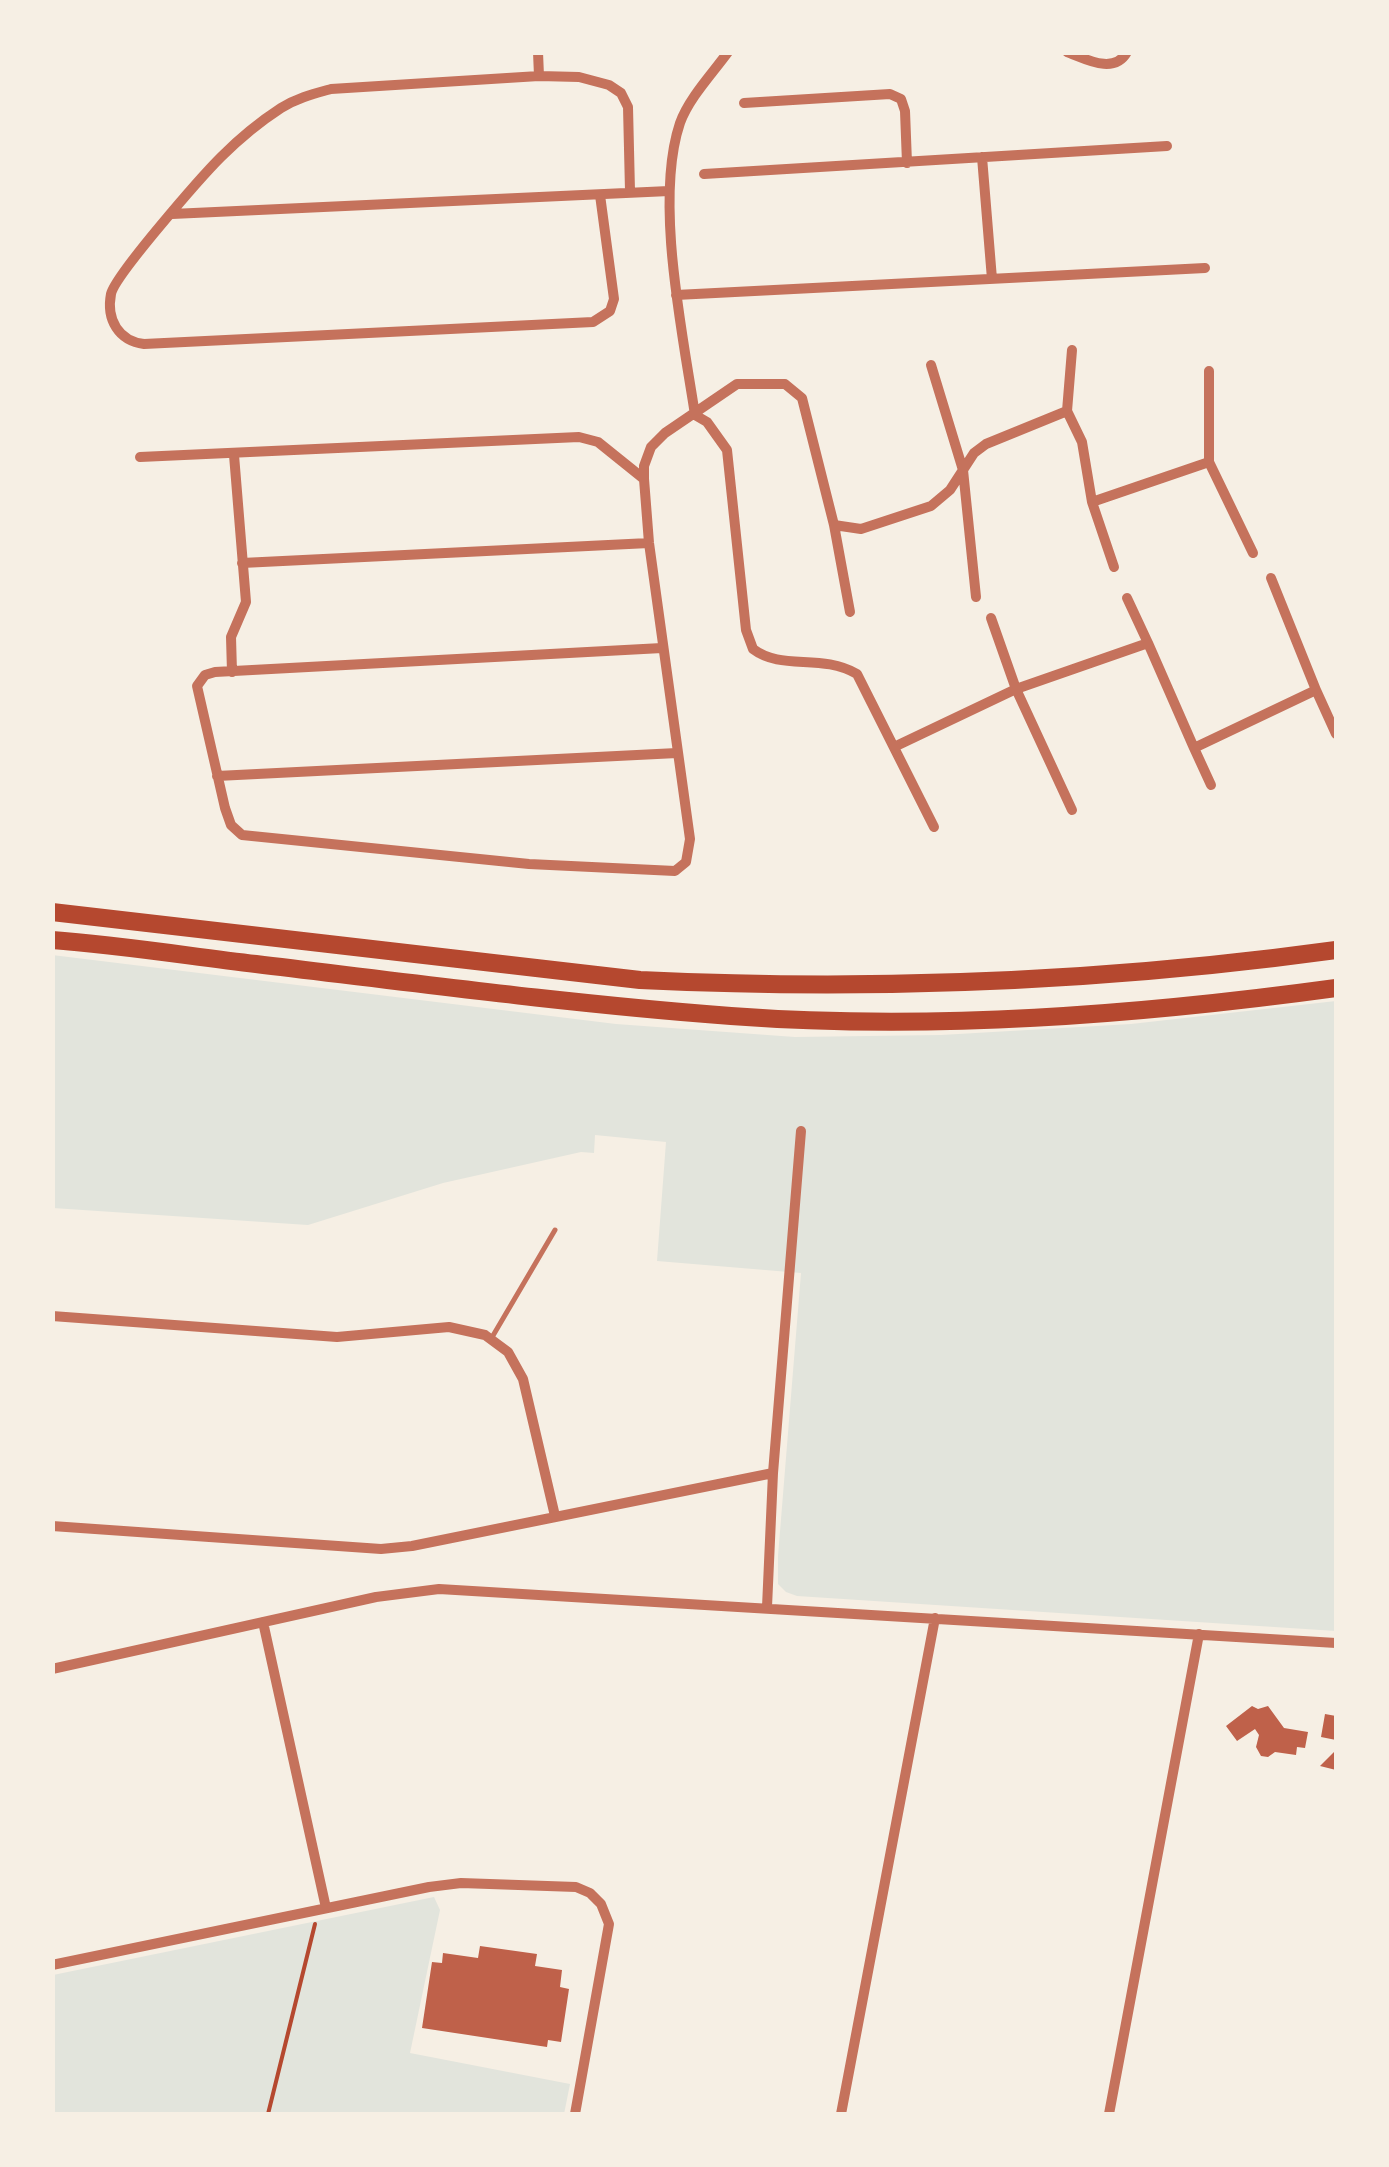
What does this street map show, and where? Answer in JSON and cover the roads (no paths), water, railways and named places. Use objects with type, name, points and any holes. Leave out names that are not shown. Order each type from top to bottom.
[{"type":"main road","points":[[52,912],[640,980],[720,984],[867,986],[1078,979],[1336,950]]},
{"type":"main road","points":[[52,940],[552,1000],[820,1020],[991,1018],[1135,1010],[1336,988]]},
{"type":"street","points":[[538,52],[538,76]]},
{"type":"street","points":[[695,415],[676,296],[669,191],[680,123],[728,52]]},
{"type":"street","points":[[1067,52],[1114,65],[1122,62],[1128,52]]},
{"type":"street","points":[[600,194],[614,299],[610,311],[593,322],[129,342],[113,322],[111,294],[172,214],[222,155],[280,109],[303,96],[331,89],[538,76],[579,77],[609,85],[621,93],[628,107],[630,191]]},
{"type":"street","points":[[744,103],[890,94],[900,99],[905,111],[907,162]]},
{"type":"street","points":[[704,174],[1167,146]]},
{"type":"street","points":[[982,157],[992,279]]},
{"type":"street","points":[[172,214],[669,191]]},
{"type":"street","points":[[676,296],[1205,268]]},
{"type":"street","points":[[1072,350],[1067,412],[1082,442],[1092,502],[1114,567]]},
{"type":"street","points":[[932,365],[964,470],[976,596]]},
{"type":"street","points":[[1209,371],[1210,462],[1253,553]]},
{"type":"street","points":[[662,648],[205,674],[198,686],[217,776],[232,825],[242,835],[529,864],[675,871],[686,862],[690,852],[649,544],[644,466],[651,446],[665,433],[738,384],[785,384],[802,398],[834,525],[850,612]]},
{"type":"street","points":[[834,525],[860,529],[932,506],[950,490],[974,453],[986,444],[1067,412]]},
{"type":"street","points":[[695,415],[707,422],[727,450],[746,630],[753,649],[770,658],[836,663],[857,674],[934,827]]},
{"type":"street","points":[[140,457],[579,437],[598,442],[644,479]]},
{"type":"street","points":[[232,672],[231,637],[246,602],[234,455]]},
{"type":"street","points":[[1092,502],[1210,462]]},
{"type":"street","points":[[242,564],[649,544]]},
{"type":"street","points":[[1271,578],[1336,734]]},
{"type":"street","points":[[1127,598],[1211,784]]},
{"type":"street","points":[[991,618],[1016,689],[1072,810]]},
{"type":"street","points":[[894,747],[1016,689],[1148,643]]},
{"type":"street","points":[[1194,748],[1316,690]]},
{"type":"street","points":[[217,776],[677,753]]},
{"type":"street","points":[[767,1607],[773,1473],[801,1131]]},
{"type":"street","points":[[52,1316],[336,1337],[449,1327],[469,1329],[508,1352],[523,1379],[555,1516]]},
{"type":"street","points":[[52,1526],[381,1548],[412,1546],[773,1473]]},
{"type":"street","points":[[52,1668],[376,1597],[438,1589],[1336,1643]]},
{"type":"street","points":[[841,2114],[935,1618]]},
{"type":"street","points":[[263,1622],[322,1909]]},
{"type":"street","points":[[1109,2114],[1198,1634]]},
{"type":"street","points":[[52,1965],[429,1886],[478,1882],[564,1886],[590,1893],[606,1912],[609,1924],[575,2114]]},
{"type":"lane","points":[[491,1339],[555,1230]]}]
